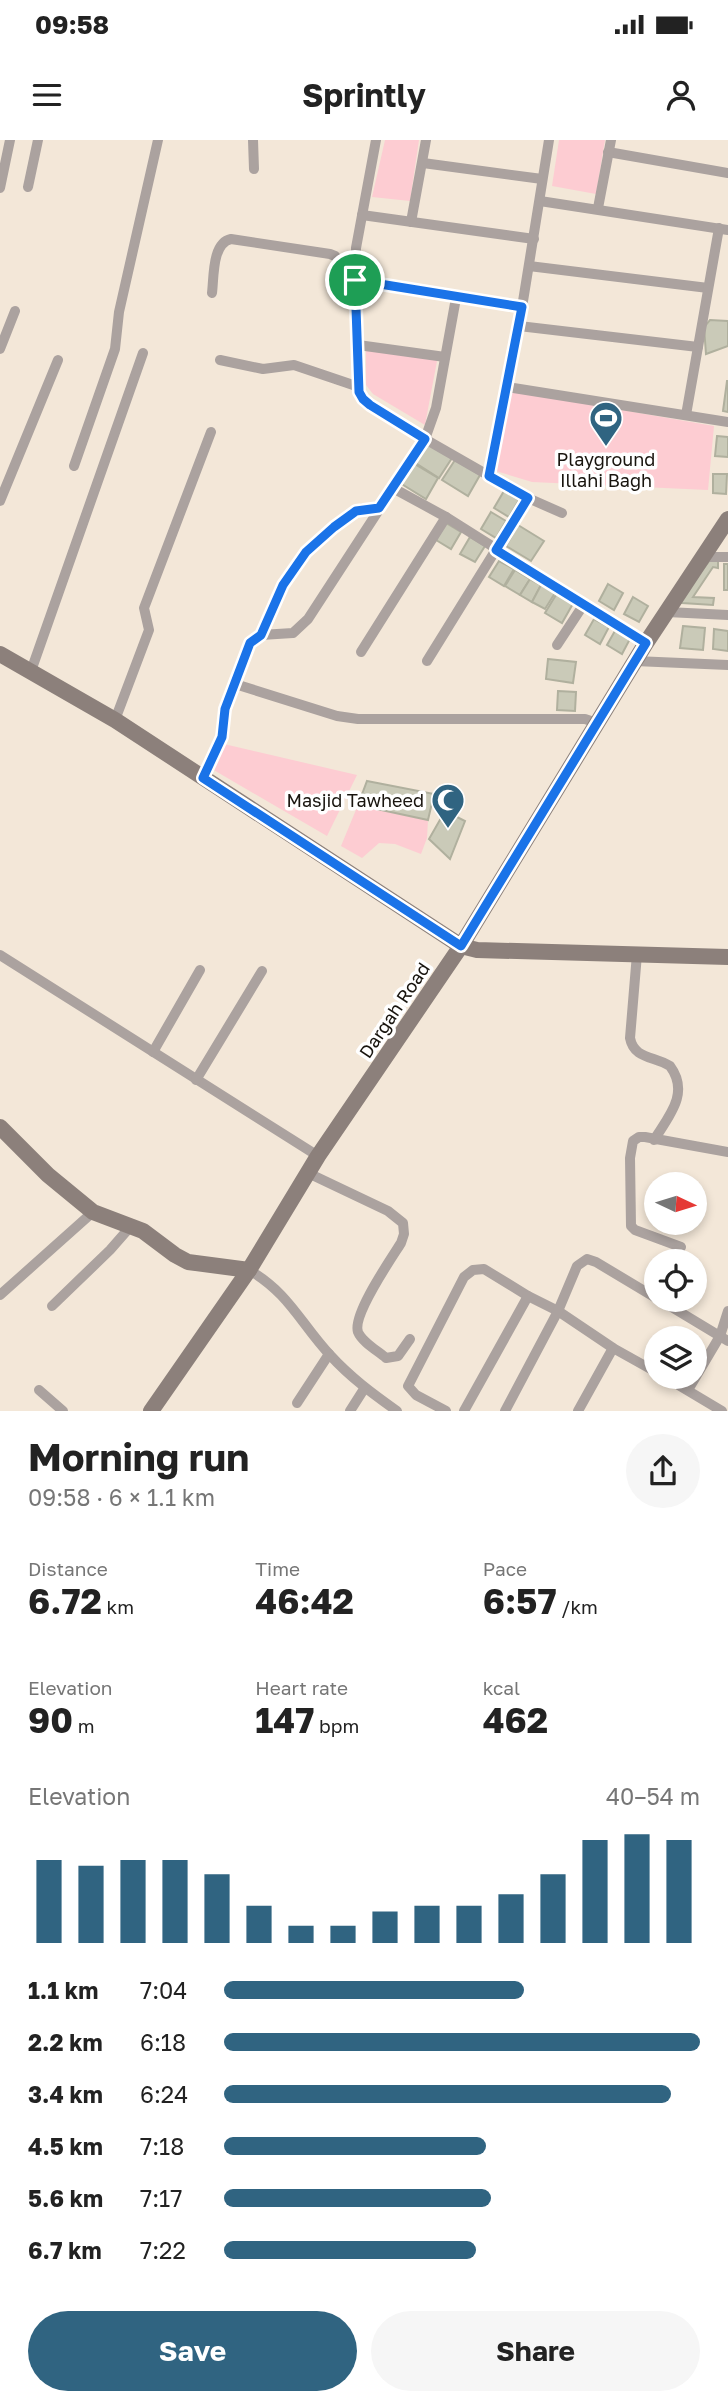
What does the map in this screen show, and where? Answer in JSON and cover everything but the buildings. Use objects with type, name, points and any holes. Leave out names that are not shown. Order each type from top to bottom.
[{"type":"street","points":[[0,188],[10,140]]},
{"type":"street","points":[[28,187],[38,140]]},
{"type":"street","points":[[74,466],[115,349],[119,312],[158,140]]},
{"type":"street","points":[[253,140],[254,169]]},
{"type":"street","points":[[376,140],[356,248],[359,387],[363,399],[489,476],[562,513]]},
{"type":"street","points":[[411,222],[426,140]]},
{"type":"street","points":[[489,476],[519,326],[549,140]]},
{"type":"street","points":[[598,208],[611,140]]},
{"type":"street","points":[[608,152],[728,173]]},
{"type":"street","points":[[423,163],[542,178]]},
{"type":"street","points":[[540,201],[723,229],[708,288],[686,415]]},
{"type":"street","points":[[362,215],[534,239]]},
{"type":"street","points":[[212,293],[216,259],[221,245],[226,240],[231,240],[330,254],[355,280],[522,307]]},
{"type":"street","points":[[529,266],[708,288]]},
{"type":"street","points":[[261,635],[293,633],[308,619],[391,487],[425,439],[433,419],[456,298]]},
{"type":"street","points":[[0,349],[15,311]]},
{"type":"street","points":[[519,326],[698,347]]},
{"type":"street","points":[[358,345],[445,357]]},
{"type":"street","points":[[31,671],[144,353]]},
{"type":"street","points":[[0,501],[58,360]]},
{"type":"street","points":[[220,360],[263,369],[294,365],[359,387]]},
{"type":"street","points":[[507,387],[728,422]]},
{"type":"street","points":[[115,720],[149,629],[144,607],[211,432]]},
{"type":"street","points":[[391,487],[446,517],[646,643]]},
{"type":"street","points":[[427,661],[528,498]]},
{"type":"street","points":[[203,778],[222,737],[225,709],[250,643],[261,635],[283,585],[306,552],[349,515],[363,508],[379,508]]},
{"type":"street","points":[[361,652],[446,517]]},
{"type":"street","name":"Dargah Road","points":[[151,1411],[249,1270],[318,1156],[461,946],[646,643],[728,519]]},
{"type":"street","points":[[703,557],[728,557]]},
{"type":"street","points":[[557,645],[584,604]]},
{"type":"street","points":[[667,612],[728,615]]},
{"type":"street","points":[[0,654],[115,720],[461,946],[477,950],[728,957]]},
{"type":"street","points":[[635,661],[728,665]]},
{"type":"street","points":[[235,684],[337,716],[358,719],[585,719],[597,723]]},
{"type":"street","points":[[637,954],[630,1038],[632,1048],[637,1053],[670,1066],[679,1087],[677,1103],[654,1140]]},
{"type":"street","points":[[0,955],[318,1156]]},
{"type":"street","points":[[153,1052],[200,970]]},
{"type":"street","points":[[196,1080],[262,971]]},
{"type":"street","points":[[0,1127],[57,1183],[93,1212],[143,1231],[188,1262],[249,1270],[268,1281],[284,1296],[330,1354],[364,1388],[397,1411]]},
{"type":"street","points":[[681,1247],[635,1230],[631,1226],[630,1158],[633,1141],[639,1137],[728,1152]]},
{"type":"street","points":[[308,1172],[388,1212],[403,1223],[404,1234],[401,1242],[363,1309],[357,1325],[362,1337],[386,1358],[398,1356],[410,1339]]},
{"type":"street","points":[[0,1295],[93,1212]]},
{"type":"street","points":[[51,1306],[110,1250],[131,1226]]},
{"type":"street","points":[[505,1411],[558,1311],[577,1266],[587,1259],[596,1262],[644,1291]]},
{"type":"street","points":[[446,1411],[416,1395],[408,1386],[464,1276],[473,1270],[484,1269],[558,1311],[644,1365]]},
{"type":"street","points":[[464,1411],[528,1296]]},
{"type":"street","points":[[722,1411],[688,1390],[724,1339],[728,1311]]},
{"type":"street","points":[[679,1312],[724,1339]]},
{"type":"street","points":[[578,1411],[613,1348]]},
{"type":"street","points":[[297,1403],[330,1354]]},
{"type":"street","points":[[350,1411],[364,1388]]},
{"type":"street","points":[[39,1391],[63,1411]]},
{"type":"shaded area","points":[[385,140],[419,140],[410,201],[372,197]]},
{"type":"shaded area","points":[[559,140],[605,140],[596,194],[552,186]]},
{"type":"shaded area","points":[[366,347],[429,352],[437,361],[425,425],[373,394],[366,385]]},
{"type":"shaded area","name":"Playground Illahi Bagh","points":[[512,391],[714,426],[708,490],[532,482],[496,471]]},
{"type":"shaded area","points":[[224,744],[357,775],[327,836],[212,769]]},
{"type":"shaded area","points":[[358,805],[428,820],[427,838],[421,854],[395,844],[379,843],[362,858],[341,846]]},
{"type":"place","name":"Playground Illahi Bagh","points":[[606,448]]},
{"type":"place","name":"Masjid Tawheed","points":[[448,830]]},
{"type":"route","points":[[355,280],[522,307],[489,476],[528,498],[496,550],[646,643],[461,946],[203,778],[222,737],[228,698],[250,643],[261,635],[283,585],[306,552],[334,527],[363,508],[379,508],[425,439],[370,405],[359,392],[355,280]]}]
